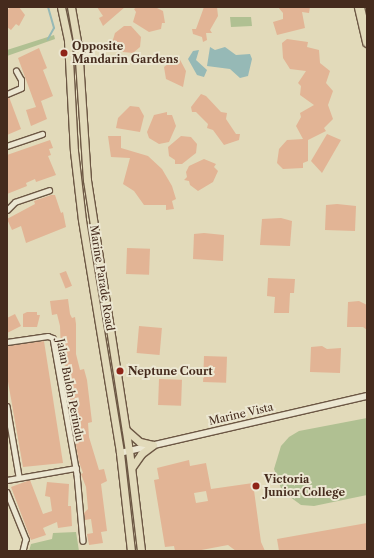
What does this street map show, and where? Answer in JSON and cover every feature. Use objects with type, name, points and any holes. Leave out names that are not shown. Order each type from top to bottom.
[{"type":"highway","points":[[359,7],[367,42]]},
{"type":"main road","name":"Marine Parade Road","points":[[61,7],[68,41],[74,151],[82,220],[120,452],[131,551]]},
{"type":"main road","name":"Marine Parade Road","points":[[71,7],[78,39],[87,180],[132,467],[141,551]]},
{"type":"main road","points":[[126,430],[140,442],[153,445]]},
{"type":"main road","points":[[132,467],[141,454],[153,445]]},
{"type":"street","points":[[7,94],[20,88],[21,80],[16,71]]},
{"type":"street","points":[[7,146],[42,134]]},
{"type":"street","points":[[7,210],[15,202],[49,190]]},
{"type":"street","name":"Jalan Buloh Perindu","points":[[7,342],[48,336],[53,338],[76,468],[84,541]]},
{"type":"street","name":"Marine Vista","points":[[120,452],[367,396]]},
{"type":"street","points":[[7,406],[19,476]]},
{"type":"street","points":[[7,480],[19,476],[76,468]]},
{"type":"street","points":[[7,492],[26,539],[23,551]]},
{"type":"green space","points":[[230,17],[251,17],[252,26],[231,27]]},
{"type":"green space","points":[[54,35],[55,39],[7,56],[7,50]]},
{"type":"green space","points":[[367,418],[367,495],[314,506],[301,505],[282,491],[274,469],[281,446],[289,437],[299,431]]},
{"type":"green space","points":[[76,532],[79,551],[29,551],[31,544],[52,539],[53,533]]},
{"type":"water","points":[[210,47],[215,50],[225,47],[236,55],[250,54],[252,59],[248,76],[240,78],[230,69],[207,66]]},
{"type":"water","points":[[199,50],[196,60],[207,70],[204,77],[197,75],[188,59],[193,51]]},
{"type":"building","points":[[10,7],[19,7],[25,15],[19,26],[16,24],[11,30],[7,27],[7,11]]},
{"type":"building","points":[[97,7],[125,7],[103,26],[99,18],[103,16]]},
{"type":"building","points":[[137,7],[155,7],[163,11],[165,23],[162,23],[161,29],[149,32],[133,22],[136,12],[134,9]]},
{"type":"building","points":[[204,7],[217,7],[218,16],[210,30],[212,33],[206,33],[207,40],[203,42],[202,37],[193,34],[192,29],[196,29]]},
{"type":"building","points":[[278,7],[310,7],[309,13],[302,12],[305,28],[277,35],[273,22],[283,19],[283,13]]},
{"type":"building","points":[[124,26],[131,26],[141,37],[140,47],[133,53],[123,52],[112,43],[115,33]]},
{"type":"building","points":[[287,39],[308,42],[307,47],[319,50],[320,63],[330,71],[326,83],[333,91],[328,105],[333,119],[324,128],[326,131],[308,140],[308,161],[303,163],[303,168],[283,169],[277,163],[279,149],[287,140],[303,139],[296,126],[301,117],[300,113],[314,105],[300,95],[301,86],[298,83],[306,71],[290,69],[283,58],[282,43]]},
{"type":"building","points":[[39,48],[47,68],[43,70],[53,96],[41,101],[47,119],[31,126],[26,110],[36,107],[18,58]]},
{"type":"building","points":[[178,56],[186,71],[183,87],[166,79],[164,67]]},
{"type":"building","points":[[201,94],[206,96],[221,112],[227,113],[226,119],[236,134],[240,134],[239,140],[224,145],[213,130],[207,128],[208,124],[196,112],[192,112],[191,107]]},
{"type":"building","points":[[9,97],[21,129],[7,135],[7,98]]},
{"type":"building","points":[[130,106],[139,107],[144,116],[140,132],[116,128],[118,118]]},
{"type":"building","points":[[167,112],[167,115],[172,115],[176,126],[169,142],[159,144],[149,138],[147,132],[154,115]]},
{"type":"building","points":[[327,134],[341,140],[322,173],[311,161]]},
{"type":"building","points":[[108,136],[121,136],[121,148],[148,156],[162,169],[172,186],[176,199],[172,201],[174,209],[166,210],[166,205],[144,205],[134,191],[123,184],[130,158],[111,157]]},
{"type":"building","points":[[181,136],[191,137],[197,144],[196,153],[182,164],[175,164],[175,160],[169,156],[168,147]]},
{"type":"building","points":[[50,140],[53,148],[49,149],[51,155],[48,156],[56,175],[36,182],[35,179],[26,183],[27,186],[7,194],[7,155]]},
{"type":"building","points":[[204,159],[216,164],[214,167],[218,171],[213,182],[198,191],[190,185],[189,181],[184,180],[187,177],[186,172],[189,166]]},
{"type":"building","points":[[55,195],[61,213],[63,212],[66,227],[26,243],[21,226],[12,230],[7,219],[35,204],[34,201]]},
{"type":"building","points":[[337,204],[356,206],[355,231],[325,230],[326,205]]},
{"type":"building","points":[[281,218],[292,221],[290,246],[260,245],[262,219]]},
{"type":"building","points":[[204,233],[224,235],[223,261],[193,259],[194,234]]},
{"type":"building","points":[[127,248],[150,249],[149,275],[126,274]]},
{"type":"building","points":[[66,271],[72,286],[66,288],[60,274]]},
{"type":"building","points":[[268,278],[295,279],[294,293],[290,293],[289,313],[274,313],[275,297],[267,296]]},
{"type":"building","points":[[68,299],[70,314],[72,318],[75,317],[76,354],[80,370],[84,369],[87,380],[92,422],[88,423],[89,437],[99,470],[104,469],[107,481],[101,484],[107,531],[101,532],[103,543],[89,545],[87,534],[93,533],[91,519],[85,520],[84,513],[88,509],[86,487],[81,474],[83,473],[79,462],[64,376],[66,373],[64,351],[61,351],[60,326],[57,314],[52,315],[50,301]]},
{"type":"building","points":[[359,301],[367,305],[367,330],[363,327],[347,327],[348,302]]},
{"type":"building","points":[[27,312],[37,312],[37,315],[40,315],[37,327],[23,327],[23,314]]},
{"type":"building","points":[[15,314],[21,326],[7,333],[7,318]]},
{"type":"building","points":[[139,326],[162,328],[160,355],[137,353]]},
{"type":"building","points":[[44,341],[63,463],[23,467],[7,376],[7,346]]},
{"type":"building","points":[[322,346],[327,349],[341,348],[340,373],[310,372],[311,347]]},
{"type":"building","points":[[204,356],[227,357],[226,383],[203,382]]},
{"type":"building","points":[[159,379],[182,380],[181,406],[158,405]]},
{"type":"building","points":[[189,460],[190,466],[206,463],[211,489],[253,483],[261,542],[265,551],[236,551],[228,545],[196,551],[175,551],[174,546],[165,547],[154,480],[159,479],[157,468]],"holes":[[[206,491],[208,501],[196,503],[194,493]]]},
{"type":"building","points":[[30,480],[43,514],[52,511],[50,497],[45,496],[47,482],[69,484],[68,506],[71,506],[72,526],[58,528],[57,522],[43,528],[46,535],[31,540],[11,487]]},
{"type":"building","points":[[367,523],[367,551],[279,551],[277,539]]},
{"type":"waterway","points":[[48,7],[54,28],[48,39]]},
{"type":"place","name":"Opposite Mandarin Gardens","points":[[64,53]]},
{"type":"place","name":"Neptune Court","points":[[120,371]]},
{"type":"place","name":"Victoria Junior College","points":[[256,486]]}]
